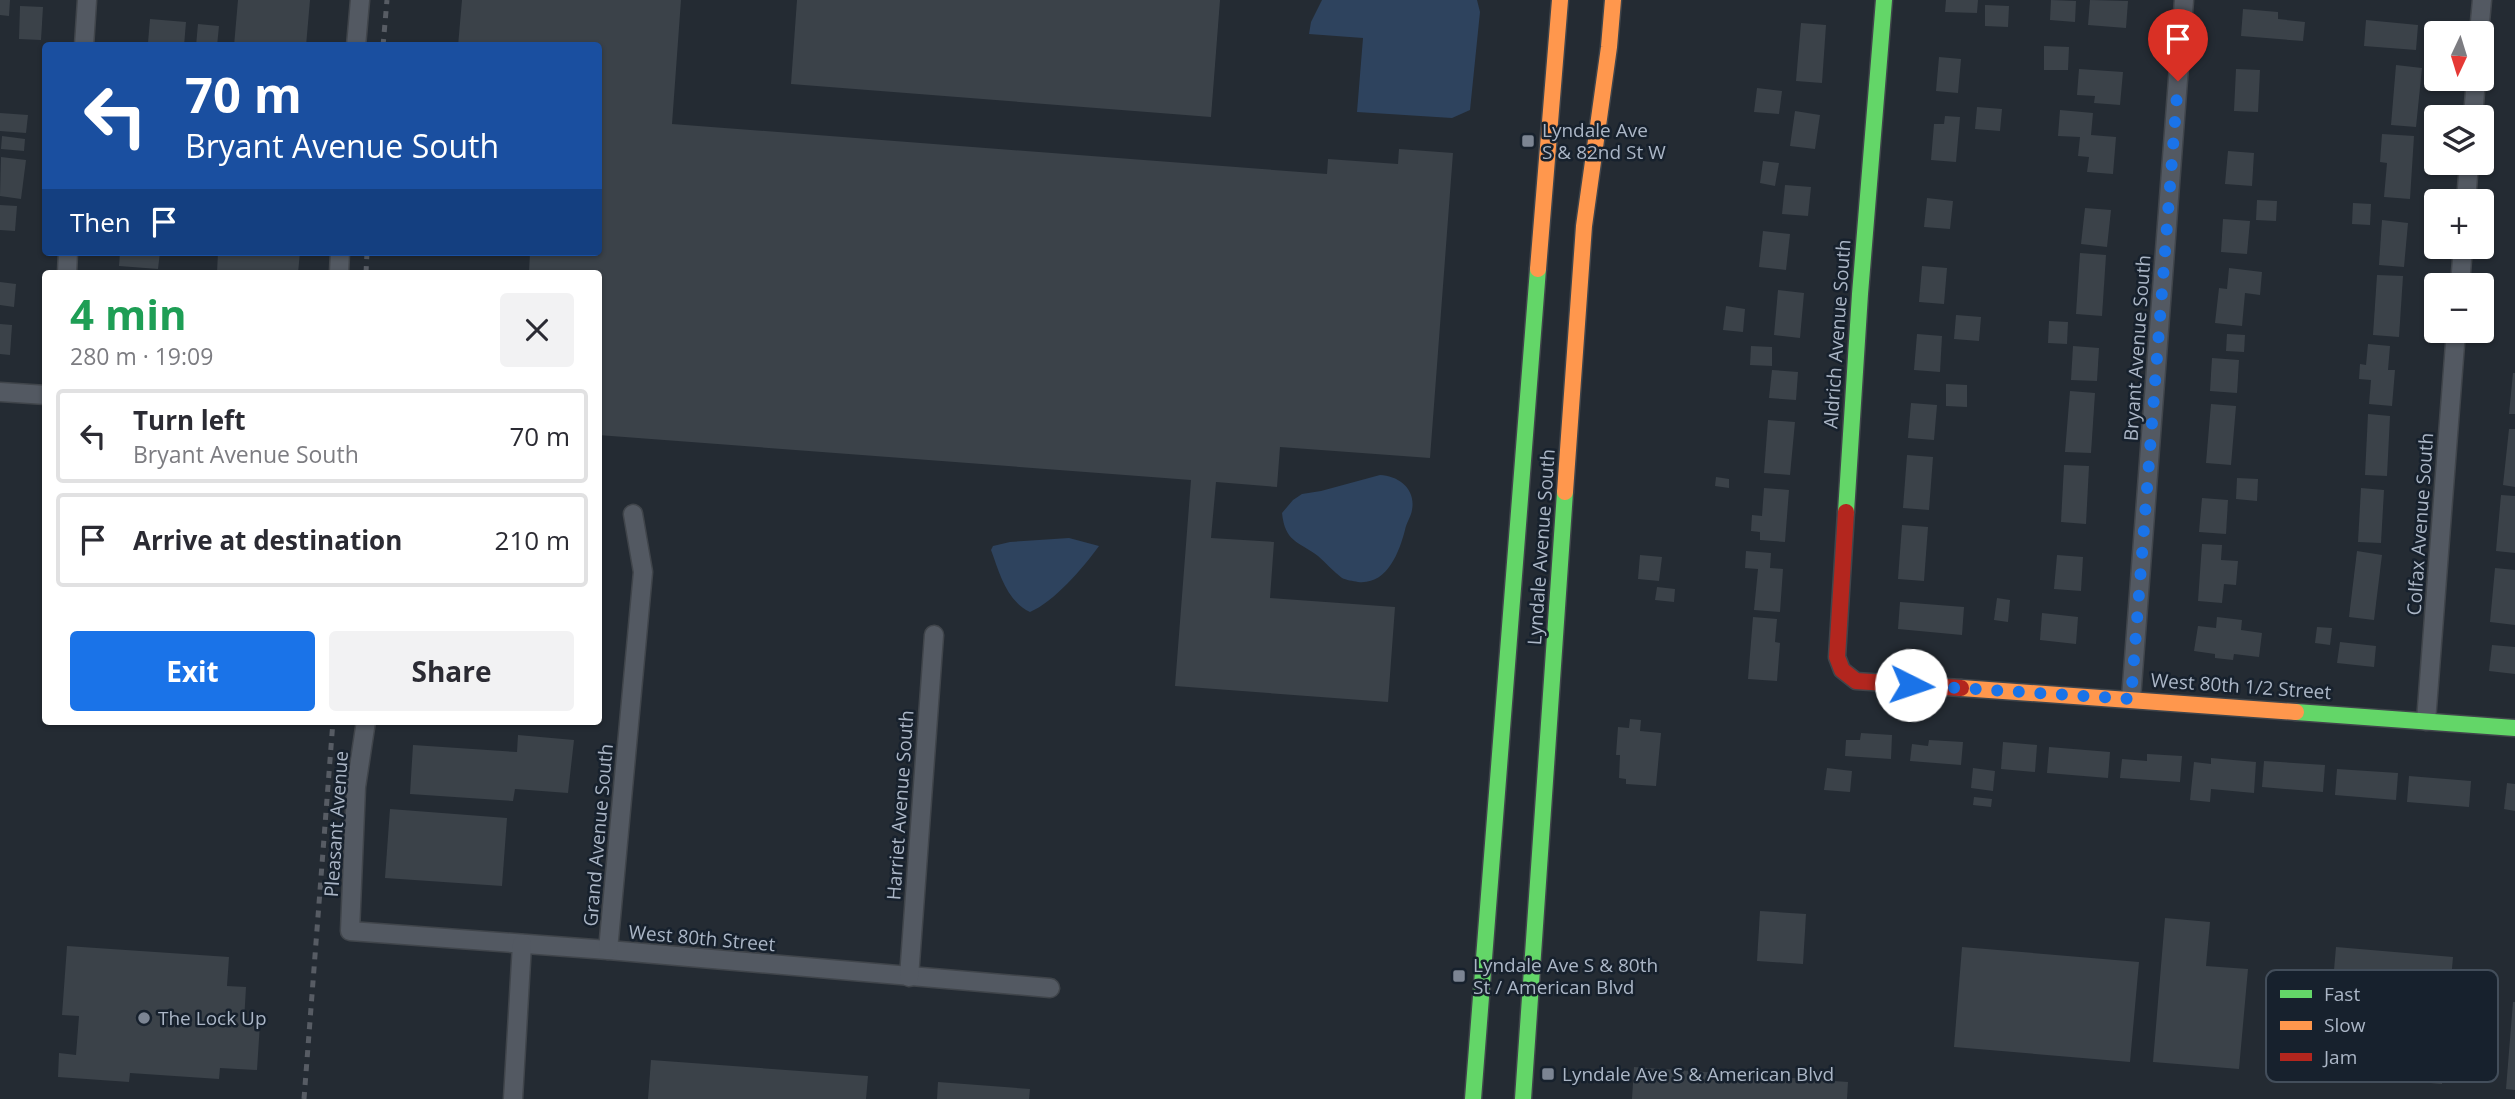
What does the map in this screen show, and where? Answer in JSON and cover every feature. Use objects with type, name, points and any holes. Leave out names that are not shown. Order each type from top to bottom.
[{"type":"main road","points":[[1544,0],[1555,45]]},
{"type":"main road","name":"Lyndale Avenue South","points":[[1473,1099],[1560,0]]},
{"type":"main road","name":"Lyndale Avenue South","points":[[1523,1099],[1584,226],[1613,0]]},
{"type":"main road","name":"Aldrich Avenue South","points":[[1842,670],[1837,657],[1859,308],[1884,0]]},
{"type":"main road","points":[[1609,47],[1626,12]]},
{"type":"main road","name":"West 80th 1/2 Street","points":[[1842,670],[1856,681],[2515,728]]},
{"type":"street","points":[[84,42],[87,0]]},
{"type":"street","points":[[356,42],[360,0]]},
{"type":"street","name":"Bryant Avenue South","points":[[2131,699],[2184,0]]},
{"type":"street","points":[[2480,21],[2482,0]]},
{"type":"street","name":"Colfax Avenue South","points":[[2426,721],[2455,343]]},
{"type":"street","points":[[0,392],[42,396]]},
{"type":"street","name":"Grand Avenue South","points":[[608,950],[643,572],[633,514]]},
{"type":"street","name":"Harriet Avenue South","points":[[909,977],[934,635]]},
{"type":"street","name":"Pleasant Avenue","points":[[350,931],[356,787],[365,725]]},
{"type":"street","name":"West 80th Street","points":[[350,931],[1050,988]]},
{"type":"street","points":[[513,1099],[522,944]]},
{"type":"water","points":[[1322,0],[1477,0],[1480,12],[1470,110],[1452,118],[1357,112],[1363,38],[1309,34],[1311,22]]},
{"type":"water","points":[[1380,475],[1394,478],[1405,485],[1413,503],[1399,548],[1390,566],[1377,578],[1368,582],[1344,579],[1289,535],[1282,513],[1302,494]]},
{"type":"water","points":[[1069,538],[1099,546],[1058,593],[1030,612],[1015,601],[1005,586],[991,550],[993,546],[1010,542]]},
{"type":"building","points":[[0,0],[10,0],[9,16],[0,15]]},
{"type":"building","points":[[238,0],[310,0],[306,42],[234,42]]},
{"type":"building","points":[[462,0],[681,0],[672,124],[1327,174],[1328,159],[1398,164],[1399,149],[1453,153],[1430,458],[1280,447],[1277,487],[1216,482],[1211,538],[1274,542],[1270,598],[1395,607],[1388,702],[1175,686],[1191,480],[602,435],[602,270],[529,270],[530,256],[602,256],[602,42],[458,42]]},
{"type":"building","points":[[797,0],[1220,0],[1211,117],[791,84]]},
{"type":"building","points":[[1946,0],[1978,0],[1977,13],[1945,12]]},
{"type":"building","points":[[2051,0],[2076,1],[2075,22],[2050,20]]},
{"type":"building","points":[[2090,0],[2128,1],[2126,28],[2088,25]]},
{"type":"building","points":[[1985,5],[2009,6],[2008,27],[1985,26]]},
{"type":"building","points":[[20,6],[43,7],[41,40],[19,39]]},
{"type":"building","points":[[2243,9],[2278,12],[2278,19],[2305,22],[2303,41],[2241,36]]},
{"type":"building","points":[[150,19],[186,22],[184,42],[148,42]]},
{"type":"building","points":[[2366,20],[2418,25],[2416,50],[2364,46]]},
{"type":"building","points":[[1801,23],[1826,25],[1822,83],[1796,81]]},
{"type":"building","points":[[198,24],[219,26],[217,42],[196,42]]},
{"type":"building","points":[[2044,46],[2069,47],[2068,70],[2044,70]]},
{"type":"building","points":[[1939,57],[1961,59],[1958,93],[1936,91]]},
{"type":"building","points":[[2396,65],[2422,68],[2416,127],[2391,125]]},
{"type":"building","points":[[2079,69],[2123,72],[2120,105],[2094,103],[2095,96],[2077,95]]},
{"type":"building","points":[[2236,69],[2260,70],[2258,112],[2234,111]]},
{"type":"building","points":[[1757,88],[1782,91],[1779,114],[1754,112]]},
{"type":"building","points":[[1977,107],[2002,109],[2000,131],[1975,129]]},
{"type":"building","points":[[2060,110],[2093,113],[2091,135],[2116,137],[2113,174],[2087,172],[2089,157],[2078,156],[2080,137],[2058,136]]},
{"type":"building","points":[[1795,111],[1820,115],[1815,149],[1790,146]]},
{"type":"building","points":[[0,113],[28,115],[26,133],[0,131]]},
{"type":"building","points":[[1945,116],[1960,117],[1956,162],[1931,160],[1934,124],[1944,124]]},
{"type":"building","points":[[2382,134],[2414,136],[2410,199],[2384,197],[2387,163],[2380,162]]},
{"type":"building","points":[[2,136],[25,139],[24,151],[1,149]]},
{"type":"building","points":[[2228,151],[2254,153],[2252,186],[2225,184]]},
{"type":"building","points":[[1,157],[26,160],[21,199],[0,196]]},
{"type":"building","points":[[1763,161],[1779,163],[1775,186],[1760,183]]},
{"type":"building","points":[[1785,185],[1811,187],[1808,216],[1782,214]]},
{"type":"building","points":[[1927,198],[1953,201],[1950,229],[1924,227]]},
{"type":"building","points":[[2257,200],[2277,201],[2276,221],[2256,220]]},
{"type":"building","points":[[2353,203],[2371,204],[2370,225],[2352,224]]},
{"type":"building","points":[[0,205],[17,206],[15,231],[0,230]]},
{"type":"building","points":[[2085,208],[2111,210],[2107,247],[2081,244]]},
{"type":"building","points":[[2223,219],[2250,221],[2247,254],[2221,252]]},
{"type":"building","points":[[2382,220],[2408,223],[2404,267],[2379,265]]},
{"type":"building","points":[[1763,231],[1790,234],[1786,270],[1759,267]]},
{"type":"building","points":[[2080,253],[2106,255],[2102,316],[2076,314]]},
{"type":"building","points":[[120,256],[160,256],[158,269],[119,266]]},
{"type":"building","points":[[218,256],[300,256],[298,270],[217,270]]},
{"type":"building","points":[[1922,266],[1947,268],[1944,304],[1919,302]]},
{"type":"building","points":[[2229,268],[2262,272],[2260,295],[2245,293],[2242,326],[2215,323],[2219,288],[2227,289]]},
{"type":"building","points":[[2377,275],[2403,276],[2399,337],[2373,335]]},
{"type":"building","points":[[0,282],[16,284],[14,307],[0,305]]},
{"type":"building","points":[[1778,290],[1804,293],[1800,338],[1774,335]]},
{"type":"building","points":[[1726,306],[1745,309],[1743,332],[1723,330]]},
{"type":"building","points":[[1956,315],[1981,317],[1979,341],[1954,339]]},
{"type":"building","points":[[2049,321],[2068,322],[2067,344],[2048,343]]},
{"type":"building","points":[[0,324],[12,325],[10,355],[0,354]]},
{"type":"building","points":[[1917,334],[1942,336],[1940,372],[1914,370]]},
{"type":"building","points":[[2227,334],[2245,335],[2244,352],[2226,351]]},
{"type":"building","points":[[2368,344],[2390,346],[2388,370],[2395,370],[2392,406],[2369,404],[2371,380],[2359,379],[2360,364],[2366,365]]},
{"type":"building","points":[[1751,346],[1772,347],[1772,366],[1750,365]]},
{"type":"building","points":[[2073,346],[2099,348],[2097,381],[2071,380]]},
{"type":"building","points":[[2212,358],[2239,360],[2237,393],[2210,391]]},
{"type":"building","points":[[1772,370],[1798,372],[1796,400],[1769,398]]},
{"type":"building","points":[[2513,373],[2515,414],[2509,414]]},
{"type":"building","points":[[1946,384],[1967,385],[1967,407],[1946,406]]},
{"type":"building","points":[[2070,391],[2095,393],[2091,453],[2065,452]]},
{"type":"building","points":[[1911,403],[1937,405],[1934,440],[1908,438]]},
{"type":"building","points":[[2211,404],[2236,406],[2231,465],[2206,463]]},
{"type":"building","points":[[2368,414],[2390,416],[2387,476],[2365,475]]},
{"type":"building","points":[[1768,420],[1795,422],[1790,475],[1764,473]]},
{"type":"building","points":[[2509,429],[2515,429],[2515,487],[2503,485]]},
{"type":"building","points":[[1907,455],[1933,457],[1929,510],[1903,508]]},
{"type":"building","points":[[2064,465],[2089,466],[2086,524],[2061,522]]},
{"type":"building","points":[[1716,477],[1729,479],[1729,488],[1715,486]]},
{"type":"building","points":[[2237,478],[2258,479],[2257,501],[2236,499]]},
{"type":"building","points":[[1764,488],[1789,490],[1785,542],[1760,540],[1760,532],[1751,531],[1752,515],[1762,516]]},
{"type":"building","points":[[2361,488],[2384,490],[2381,543],[2358,542]]},
{"type":"building","points":[[2501,495],[2515,496],[2515,553],[2496,551]]},
{"type":"building","points":[[2202,498],[2228,500],[2226,534],[2199,532]]},
{"type":"building","points":[[1902,525],[1928,527],[1924,581],[1898,579]]},
{"type":"building","points":[[2202,544],[2222,545],[2221,560],[2238,561],[2236,585],[2224,584],[2222,603],[2198,601]]},
{"type":"building","points":[[1746,551],[1771,553],[1770,568],[1783,569],[1780,612],[1754,610],[1758,569],[1745,568]]},
{"type":"building","points":[[2357,551],[2382,555],[2374,620],[2349,617]]},
{"type":"building","points":[[1640,555],[1662,557],[1659,581],[1638,579]]},
{"type":"building","points":[[2057,555],[2083,557],[2081,591],[2054,589]]},
{"type":"building","points":[[2495,568],[2515,570],[2515,625],[2490,622]]},
{"type":"building","points":[[1657,587],[1675,589],[1674,602],[1655,600]]},
{"type":"building","points":[[1997,598],[2010,600],[2008,622],[1994,620]]},
{"type":"building","points":[[1900,602],[1964,607],[1962,635],[1898,629]]},
{"type":"building","points":[[2042,613],[2078,617],[2076,644],[2040,640]]},
{"type":"building","points":[[1753,617],[1777,619],[1775,642],[1780,643],[1777,681],[1748,679]]},
{"type":"building","points":[[2217,617],[2242,620],[2241,630],[2262,633],[2259,657],[2234,654],[2233,660],[2194,651],[2198,626],[2216,628]]},
{"type":"building","points":[[2317,627],[2332,628],[2330,645],[2315,643]]},
{"type":"building","points":[[2340,642],[2376,646],[2374,667],[2337,663]]},
{"type":"building","points":[[2492,645],[2515,647],[2515,674],[2489,671]]},
{"type":"building","points":[[1630,719],[1641,720],[1640,731],[1661,733],[1656,786],[1626,784],[1626,779],[1619,778],[1620,755],[1616,755],[1618,727],[1629,728]]},
{"type":"building","points":[[1861,733],[1892,735],[1891,759],[1845,756],[1846,740],[1860,740]]},
{"type":"building","points":[[518,735],[574,740],[568,793],[515,789],[513,801],[410,794],[413,745],[517,752]]},
{"type":"building","points":[[1929,740],[1963,742],[1961,765],[1910,761],[1912,744],[1928,746]]},
{"type":"building","points":[[2003,742],[2037,745],[2035,772],[2001,769]]},
{"type":"building","points":[[2049,747],[2110,752],[2108,778],[2047,773]]},
{"type":"building","points":[[2147,754],[2182,756],[2180,782],[2120,778],[2122,759],[2147,761]]},
{"type":"building","points":[[2211,758],[2256,762],[2254,793],[2211,789],[2210,802],[2190,800],[2194,762],[2211,764]]},
{"type":"building","points":[[2264,761],[2325,765],[2323,792],[2262,787]]},
{"type":"building","points":[[1827,768],[1852,771],[1850,792],[1824,790]]},
{"type":"building","points":[[1973,768],[1995,771],[1993,791],[1971,788]]},
{"type":"building","points":[[2337,769],[2398,773],[2396,800],[2335,795]]},
{"type":"building","points":[[2409,776],[2471,781],[2469,807],[2407,802]]},
{"type":"building","points":[[2507,783],[2515,784],[2515,811],[2504,809]]},
{"type":"building","points":[[1974,797],[1992,799],[1991,807],[1973,805]]},
{"type":"building","points":[[390,809],[507,818],[502,886],[385,878]]},
{"type":"building","points":[[1760,911],[1806,914],[1803,964],[1757,961]]},
{"type":"building","points":[[2165,918],[2210,922],[2206,966],[2248,969],[2239,1069],[2153,1062]]},
{"type":"building","points":[[67,946],[229,957],[227,986],[246,987],[244,1022],[260,1023],[257,1070],[220,1068],[219,1079],[130,1073],[129,1082],[58,1077],[59,1053],[76,1055],[79,1016],[62,1015]]},
{"type":"building","points":[[1962,947],[2139,962],[2130,1062],[1954,1047]]},
{"type":"building","points":[[2336,947],[2453,957],[2452,970],[2334,970]]},
{"type":"building","points":[[2515,1002],[2515,1090],[2506,1089]]},
{"type":"building","points":[[651,1060],[868,1076],[866,1099],[648,1099]]},
{"type":"building","points":[[1634,1067],[1848,1082],[1847,1099],[1632,1099]]},
{"type":"building","points":[[938,1082],[1030,1089],[1029,1099],[937,1099]]},
{"type":"railway","points":[[383,42],[387,0]]},
{"type":"railway","points":[[366,270],[367,256]]},
{"type":"railway","points":[[304,1099],[333,725]]},
{"type":"traffic: fast","points":[[1846,512],[1860,294],[1884,0]]},
{"type":"traffic: fast","points":[[1473,1099],[1538,269]]},
{"type":"traffic: fast","points":[[1523,1099],[1565,492]]},
{"type":"traffic: fast","points":[[2296,712],[2515,728]]},
{"type":"traffic: slow","points":[[1538,269],[1560,0]]},
{"type":"traffic: slow","points":[[1565,492],[1584,226],[1613,0]]},
{"type":"traffic: slow","points":[[1961,688],[2296,712]]},
{"type":"traffic: jam","points":[[1846,512],[1837,657],[1842,670],[1856,681],[1961,688]]},
{"type":"place","name":"Lyndale Ave S & 82nd St W","points":[[1528,141]]},
{"type":"place","name":"Lyndale Ave S & 80th St / American Blvd","points":[[1459,976]]},
{"type":"place","name":"The Lock Up","points":[[144,1018]]},
{"type":"place","name":"Lyndale Ave S & American Blvd","points":[[1548,1074]]},
{"type":"route","points":[[1911,685],[2131,699],[2178,81]]}]
